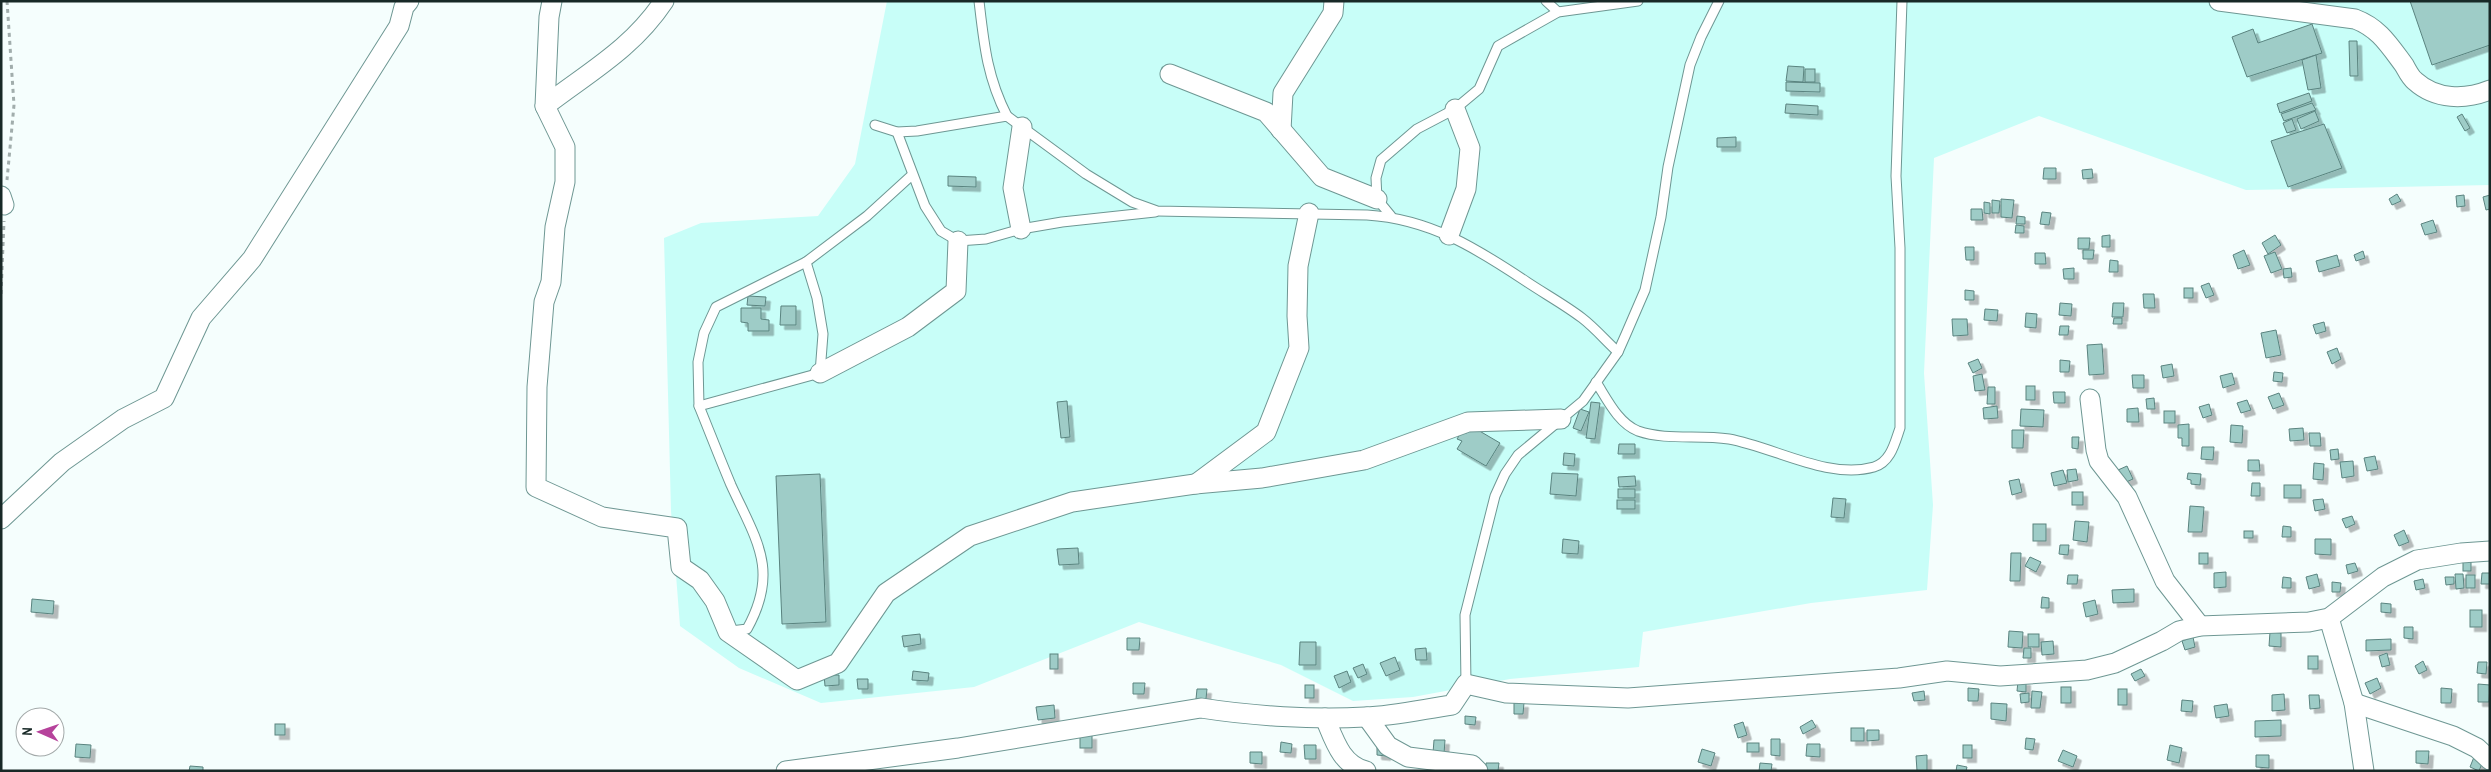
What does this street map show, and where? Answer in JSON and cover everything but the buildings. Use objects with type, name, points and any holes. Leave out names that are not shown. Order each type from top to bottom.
[{"type":"street","points":[[1,519],[62,462],[123,419],[164,398],[201,318],[252,259],[399,26],[404,7],[409,1]]},
{"type":"street","points":[[552,1],[549,17],[545,106],[565,147],[565,182],[554,227],[551,282],[544,302],[537,387],[536,487],[602,518],[677,528],[681,567],[700,580],[715,601],[728,632],[798,680],[838,663],[886,593],[970,536],[1072,502],[1195,484],[1262,478],[1364,460],[1468,422],[1561,419]]},
{"type":"street","points":[[545,106],[617,55],[655,15],[664,1]]},
{"type":"street","points":[[1281,130],[1283,93],[1333,13],[1334,1]]},
{"type":"street","points":[[2219,1],[2355,19],[2370,25],[2384,36],[2415,81],[2442,96],[2473,97],[2490,90]]},
{"type":"street","points":[[1170,74],[1266,112],[1322,177],[1377,199]]},
{"type":"street","points":[[1449,235],[1466,189],[1470,148],[1455,109]]},
{"type":"street","points":[[1014,122],[1013,188],[1021,228]]},
{"type":"street","points":[[1195,484],[1266,432],[1299,348],[1296,316],[1298,266],[1309,213]]},
{"type":"street","points":[[820,373],[908,327],[956,291],[958,241]]},
{"type":"street","points":[[2090,399],[2099,461],[2127,497],[2165,581],[2200,626]]},
{"type":"street","points":[[786,771],[958,748],[1201,708],[1232,713],[1324,718],[1367,717],[1452,705],[1466,684],[1506,693],[1628,698],[1899,678],[1947,671],[2000,676],[2087,670],[2116,663],[2162,642],[2179,631],[2200,626],[2309,622],[2329,618],[2383,578],[2417,560],[2461,552],[2490,551]]},
{"type":"street","points":[[2329,618],[2354,703],[2364,771]]},
{"type":"street","points":[[2354,703],[2453,736],[2478,748],[2490,760]]},
{"type":"street","points":[[1367,717],[1388,746],[1408,757],[1472,765],[1478,771]]},
{"type":"street","points":[[1324,718],[1340,751],[1354,768],[1366,771]]},
{"type":"lane","points":[[979,1],[984,49],[994,90],[1014,122],[1086,174],[1132,202],[1157,211]]},
{"type":"lane","points":[[1546,1],[1558,12]]},
{"type":"lane","points":[[1391,216],[1377,199],[1376,178],[1381,160],[1417,129],[1455,109],[1479,89],[1498,46],[1558,12],[1638,1]]},
{"type":"lane","points":[[1466,684],[1465,615],[1495,496],[1505,474],[1518,455],[1583,401],[1618,352],[1645,290],[1661,217],[1668,167],[1690,65],[1701,37],[1719,1]]},
{"type":"lane","points":[[1596,382],[1623,422],[1637,430],[1651,434],[1728,439],[1767,449],[1817,466],[1847,469],[1875,467],[1891,455],[1900,428],[1900,248],[1896,176],[1902,1]]},
{"type":"lane","points":[[875,125],[898,132],[1014,122]]},
{"type":"lane","points":[[898,132],[912,175],[925,206],[941,231],[958,241],[986,239],[1021,228],[1157,211],[1391,216],[1420,223],[1449,235],[1495,260],[1582,318],[1618,352]]},
{"type":"lane","points":[[728,632],[747,629],[760,607],[765,571],[757,538],[731,484],[700,406],[698,362],[704,333],[716,307],[806,262],[867,216],[912,175]]},
{"type":"lane","points":[[700,406],[820,373],[823,334],[817,298],[806,262]]},
{"type":"path","points":[[1,294],[3,200],[14,105],[7,1]]},
{"type":"shaded area","points":[[887,1],[2490,1],[2490,185],[2246,190],[2039,116],[1934,158],[1924,373],[1933,505],[1927,590],[1811,603],[1643,632],[1639,667],[1510,679],[1413,697],[1353,701],[1281,665],[1139,622],[974,687],[821,703],[739,668],[680,626],[671,511],[664,238],[701,223],[818,216],[855,164]]}]
